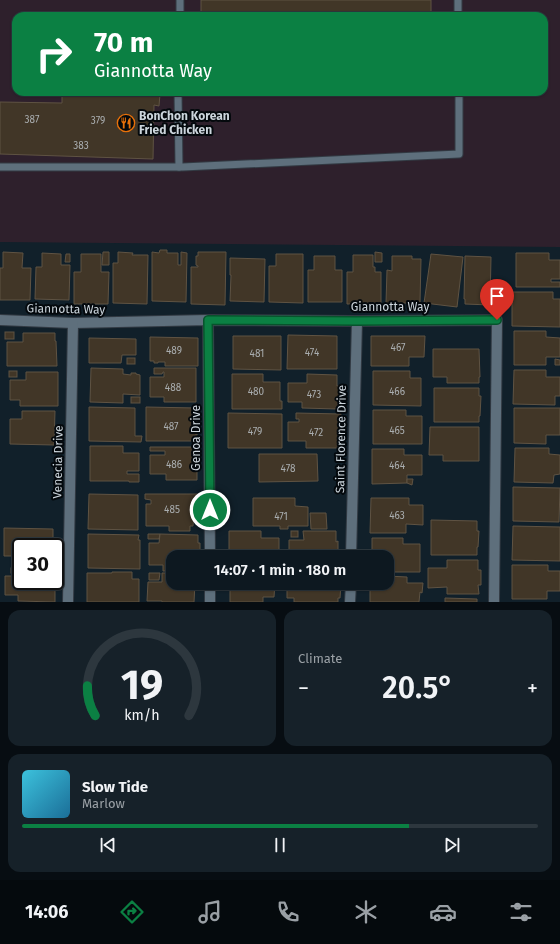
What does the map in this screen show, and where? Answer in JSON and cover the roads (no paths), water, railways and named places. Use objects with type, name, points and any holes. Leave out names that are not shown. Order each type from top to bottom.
[{"type":"street","name":"Giannotta Way","points":[[0,320],[73,323],[208,320],[497,320],[494,602]]},
{"type":"street","name":"Genoa Drive","points":[[208,320],[210,550]]},
{"type":"street","name":"Saint Florence Drive","points":[[351,550],[356,321]]},
{"type":"street","name":"Venecia Drive","points":[[68,602],[73,323]]},
{"type":"street","points":[[210,590],[210,602]]},
{"type":"street","points":[[350,602],[351,590]]},
{"type":"lane","points":[[180,0],[180,12]]},
{"type":"lane","points":[[458,0],[458,12]]},
{"type":"lane","points":[[178,96],[179,167]]},
{"type":"lane","points":[[0,167],[179,167],[459,154],[459,96]]},
{"type":"place","name":"BonChon Korean Fried Chicken","points":[[126,123]]}]
